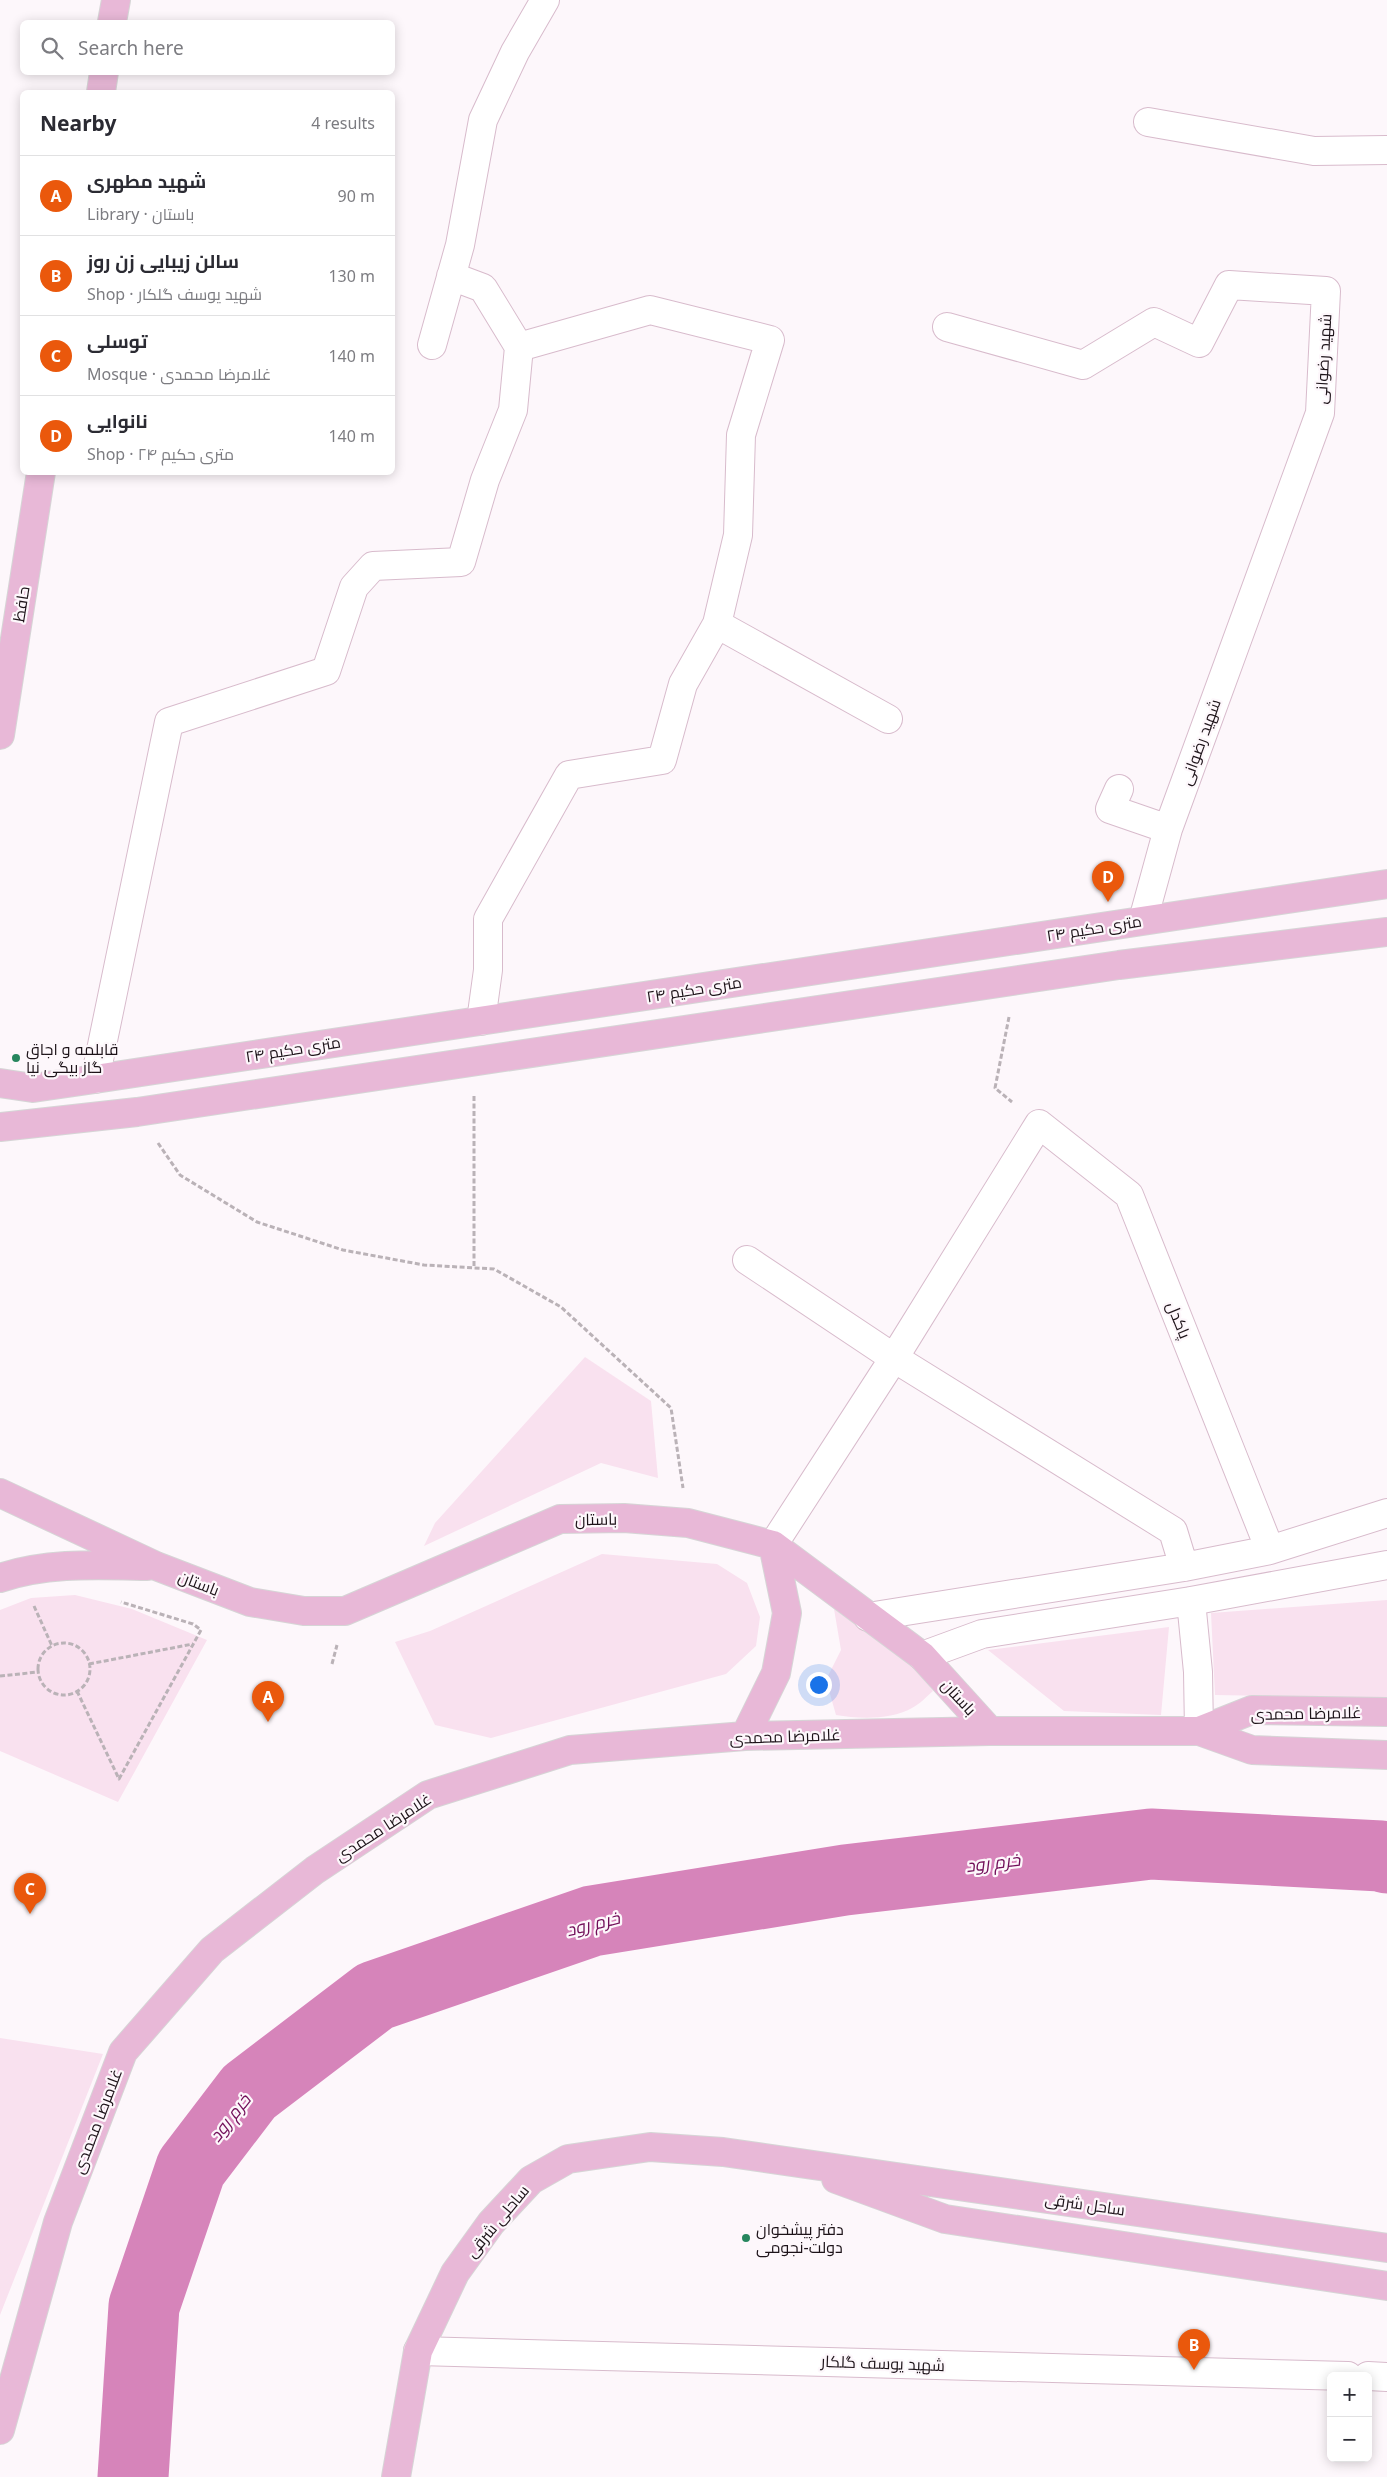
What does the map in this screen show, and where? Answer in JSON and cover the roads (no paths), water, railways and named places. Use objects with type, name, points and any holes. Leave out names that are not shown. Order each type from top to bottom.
[{"type":"main road","points":[[112,20],[116,0]]},
{"type":"main road","points":[[101,90],[104,75]]},
{"type":"main road","name":"حافظ","points":[[0,735],[41,475]]},
{"type":"main road","name":"۲۴ متری حکیم","points":[[0,1084],[34,1088],[1387,884]]},
{"type":"main road","points":[[0,1127],[137,1112],[1119,965],[1387,932]]},
{"type":"main road","name":"باستان","points":[[0,1493],[156,1566],[250,1602],[304,1611],[345,1611],[560,1519],[624,1518],[688,1523],[773,1545],[922,1656],[990,1730]]},
{"type":"main road","points":[[744,1736],[776,1673],[787,1613],[773,1545]]},
{"type":"main road","name":"باستان","points":[[0,1578],[25,1570],[80,1565],[156,1566]]},
{"type":"main road","name":"غلامرضا محمدی","points":[[1199,1731],[1252,1710],[1387,1712]]},
{"type":"main road","name":"غلامرضا محمدی","points":[[0,2430],[58,2222],[123,2052],[212,1950],[316,1870],[428,1796],[570,1750],[744,1736],[990,1730],[1199,1731],[1252,1750],[1387,1755]]},
{"type":"main road","name":"ساحلی شرقی","points":[[396,2477],[418,2351],[455,2273],[491,2223],[531,2180],[568,2159],[650,2147],[724,2152],[783,2159]]},
{"type":"main road","points":[[783,2159],[945,2219],[1387,2286]]},
{"type":"main road","name":"ساحل شرقی","points":[[783,2159],[1387,2248]]},
{"type":"street","points":[[432,345],[460,245],[483,120],[515,52],[545,0]]},
{"type":"street","points":[[1148,122],[1314,151],[1387,150]]},
{"type":"street","points":[[94,1079],[169,722],[326,671],[354,587],[373,566],[461,562],[485,480],[512,410],[519,347],[483,288],[451,276]]},
{"type":"street","name":"شهید رضوانی","points":[[947,328],[1083,365],[1154,322],[1199,343],[1229,285],[1326,291],[1320,413],[1168,829],[1142,920]]},
{"type":"street","points":[[481,1021],[488,970],[488,919],[569,775],[662,760],[684,684],[717,624],[738,536],[741,436],[770,340],[650,310],[519,347]]},
{"type":"street","points":[[717,624],[888,719]]},
{"type":"street","points":[[1119,789],[1110,809],[1168,829]]},
{"type":"street","name":"پاکدل","points":[[894,1358],[1039,1124],[1129,1195],[1270,1550]]},
{"type":"street","points":[[747,1260],[894,1358],[1173,1531],[1184,1567]]},
{"type":"street","points":[[773,1545],[894,1358]]},
{"type":"street","points":[[868,1617],[1184,1567],[1270,1550],[1387,1513]]},
{"type":"street","points":[[922,1656],[982,1634],[1191,1601],[1387,1565]]},
{"type":"street","points":[[1191,1601],[1198,1672],[1199,1731]]},
{"type":"street","name":"شهید یوسف گلکار","points":[[418,2351],[1327,2375]]},
{"type":"street","points":[[1372,2376],[1387,2377]]},
{"type":"waterway","name":"خرم رود","points":[[133,2477],[144,2306],[191,2168],[249,2092],[375,1996],[592,1921],[845,1880],[1151,1844],[1381,1856],[1387,1858]]},
{"type":"place","name":"نانوایی","points":[[1108,902]]},
{"type":"place","name":"قابلمه و اجاق گاز بیگی نیا","points":[[16,1058]]},
{"type":"place","name":"شهید مطهری","points":[[268,1722]]},
{"type":"place","name":"توسلی","points":[[30,1914]]},
{"type":"place","name":"دفتر پیشخوان دولت-نجومی","points":[[746,2238]]},
{"type":"place","name":"سالن زیبایی زن روز","points":[[1194,2370]]}]
